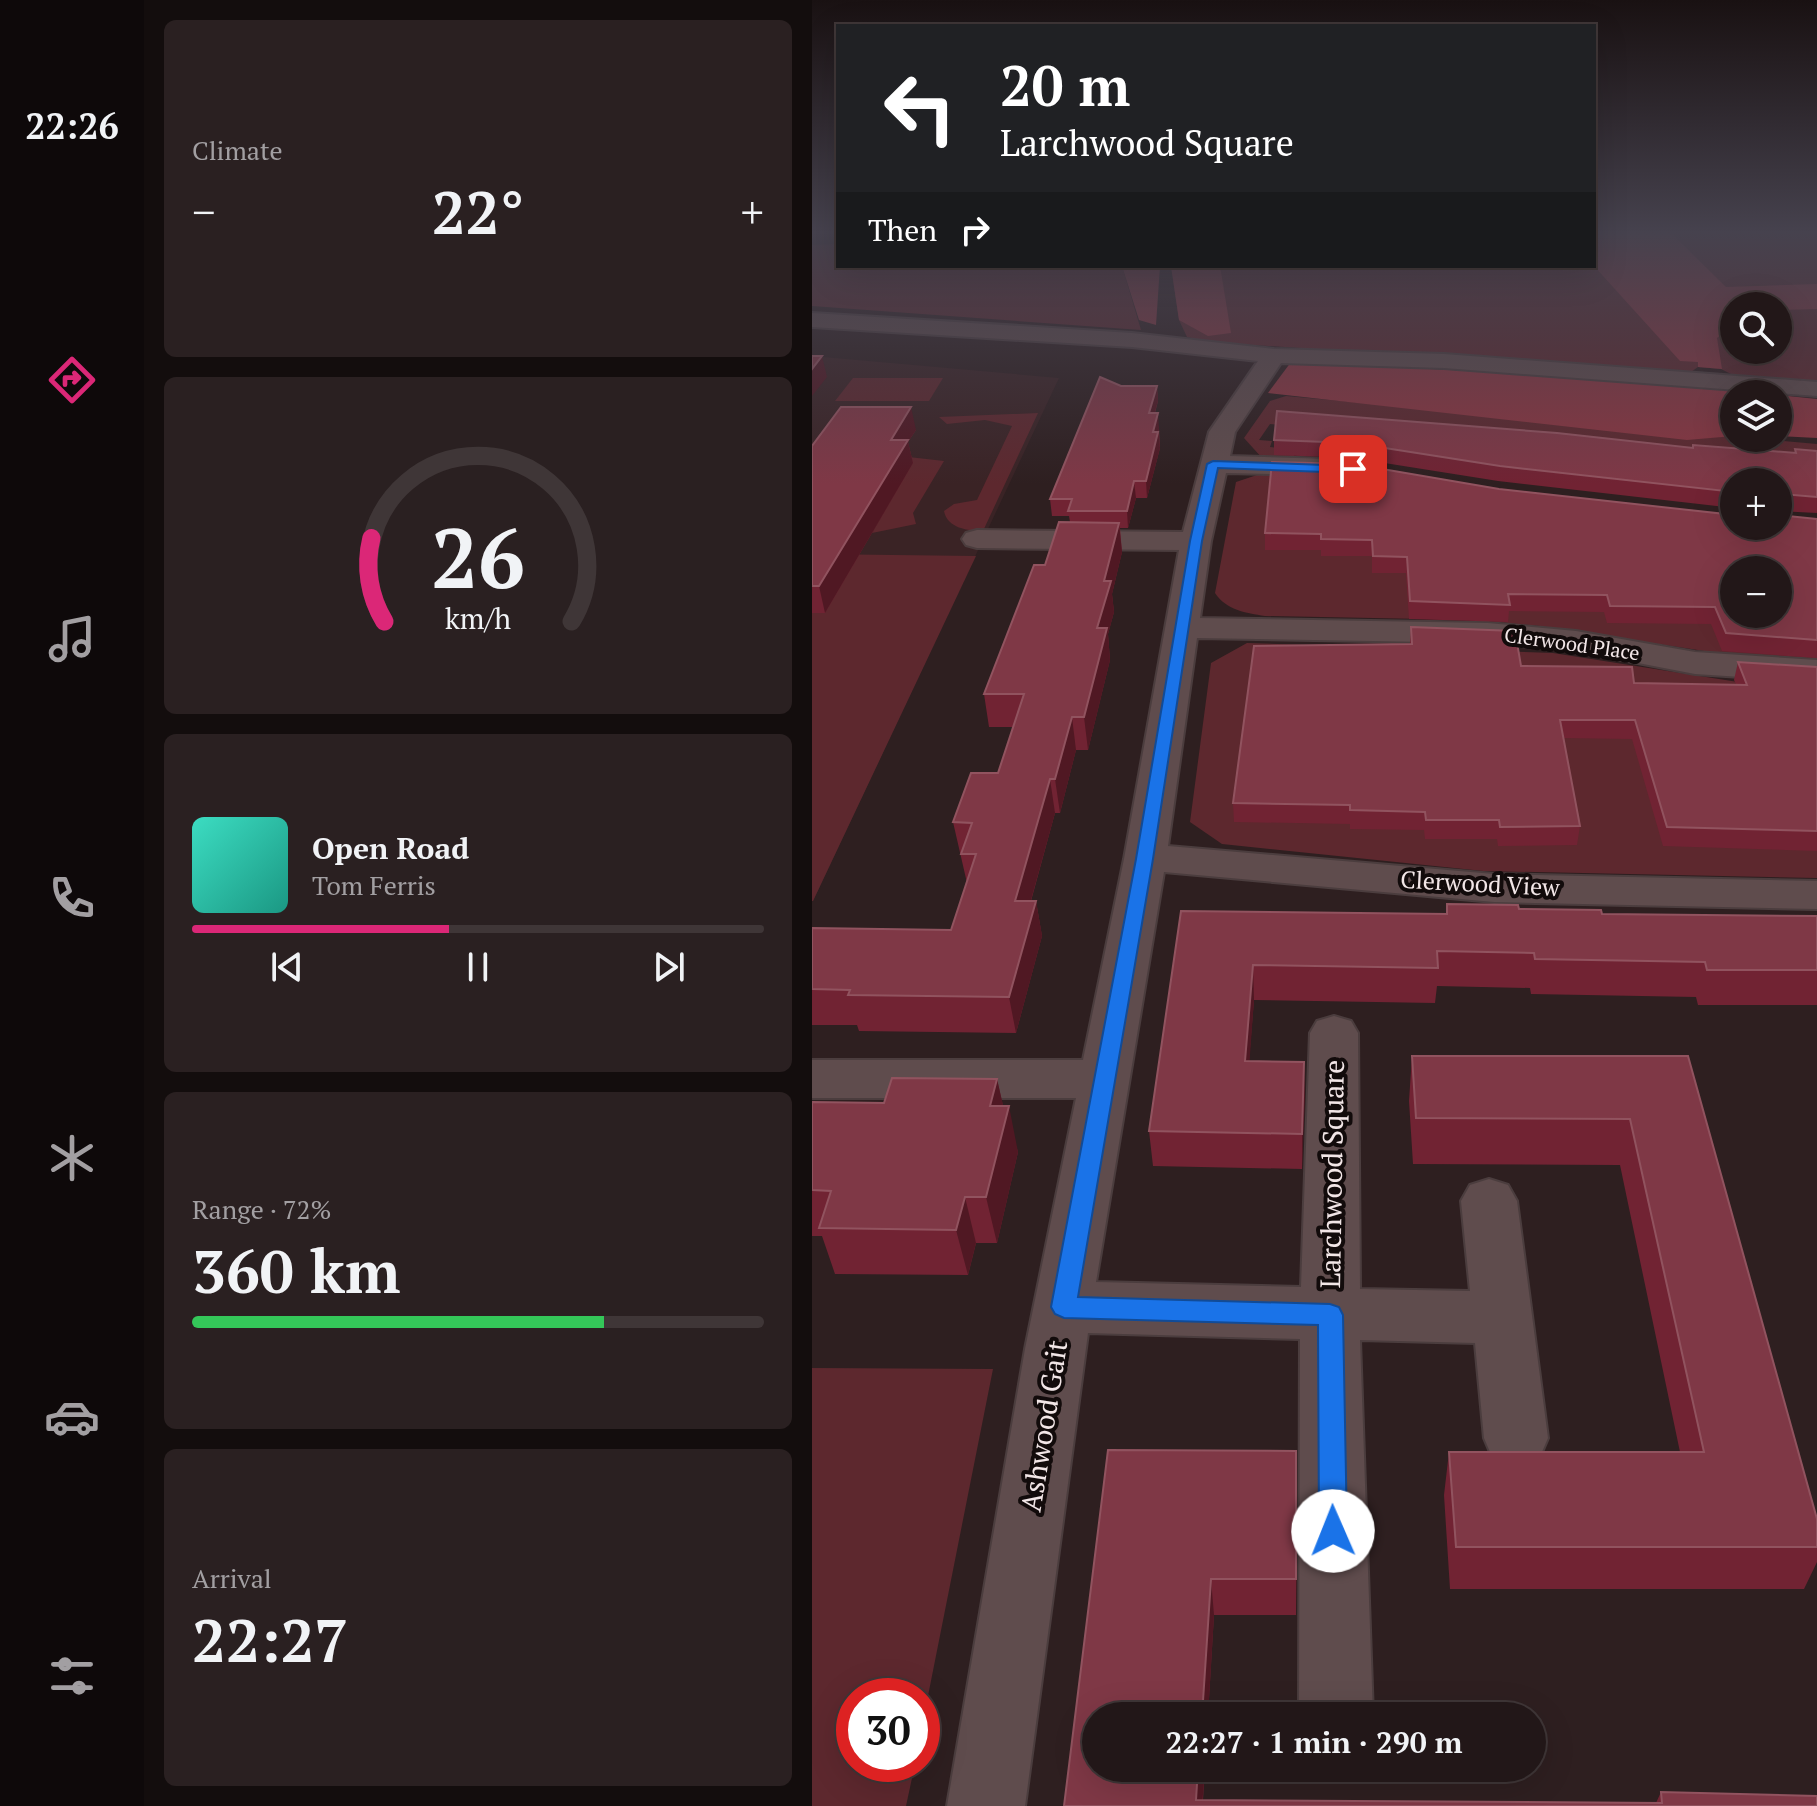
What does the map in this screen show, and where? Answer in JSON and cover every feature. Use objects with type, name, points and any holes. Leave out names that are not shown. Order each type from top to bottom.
[{"type":"street","points":[[812,320],[1132,340],[1274,356],[1444,361],[1817,389]]},
{"type":"street","name":"Ashwood Gait","points":[[986,1806],[1064,1307],[1145,859],[1196,541],[1222,432],[1274,356]]},
{"type":"street","points":[[1213,464],[1353,469]]},
{"type":"street","points":[[977,539],[1196,541]]},
{"type":"street","name":"Clerwood Place","points":[[1183,628],[1488,633],[1576,641],[1695,663],[1817,671]]},
{"type":"street","name":"Clerwood View","points":[[1145,859],[1184,859],[1494,888],[1817,895]]},
{"type":"street","name":"Larchwood Square","points":[[1334,1033],[1330,1315],[1336,1702]]},
{"type":"street","points":[[812,1079],[1103,1079]]},
{"type":"street","points":[[1489,1201],[1516,1438]]},
{"type":"street","name":"Larchwood Square","points":[[1064,1307],[1501,1318]]},
{"type":"shaded area","points":[[939,315],[1137,315],[1141,330]]},
{"type":"shaded area","points":[[1138,315],[1157,315],[1156,325],[1139,320]]},
{"type":"shaded area","points":[[1178,315],[1720,315],[1720,364],[1792,364],[1792,315],[1817,315],[1817,385],[1735,376],[1721,369],[1698,367],[1688,374],[1209,342],[1187,337]]},
{"type":"shaded area","points":[[1178,315],[1228,315],[1231,333],[1208,336],[1179,320]]},
{"type":"shaded area","points":[[1639,315],[1720,315],[1720,335],[1717,338],[1722,369],[1698,367],[1698,362],[1680,361]]},
{"type":"shaded area","points":[[812,356],[1059,378],[813,901],[812,901]]},
{"type":"shaded area","points":[[1291,362],[1610,378],[1720,389],[1720,437],[1687,440],[1268,393]]},
{"type":"shaded area","points":[[853,378],[943,378],[929,401],[835,401]]},
{"type":"shaded area","points":[[1286,396],[1720,435],[1720,452],[1792,452],[1792,442],[1817,444],[1817,471],[1270,424],[1259,440],[1272,441],[1270,447],[1297,450],[1292,459],[1263,459],[1244,438],[1270,401]]},
{"type":"shaded area","points":[[1792,396],[1817,399],[1817,438],[1792,437]]},
{"type":"shaded area","points":[[1038,413],[983,531],[954,525],[944,511],[954,504],[977,500],[1012,426],[985,420],[947,424],[939,417]]},
{"type":"shaded area","points":[[900,456],[944,461],[913,513],[916,524],[872,533],[912,464]]},
{"type":"shaded area","points":[[1263,473],[1316,474],[1512,503],[1720,525],[1720,540],[1792,540],[1792,532],[1817,535],[1817,661],[1737,656],[1540,626],[1475,620],[1265,616],[1231,607],[1215,593],[1236,482]]},
{"type":"shaded area","points":[[812,554],[976,556],[813,901],[812,901]]},
{"type":"shaded area","points":[[1247,643],[1553,653],[1738,682],[1817,687],[1817,878],[1483,871],[1222,844],[1190,822],[1211,663]]},
{"type":"shaded area","points":[[812,1368],[993,1369],[932,1678],[836,1678],[836,1782],[911,1782],[906,1806],[812,1806]]},
{"type":"building","points":[[812,356],[822,356],[812,369]]},
{"type":"building","points":[[1100,377],[1121,386],[1157,386],[1149,413],[1158,413],[1153,432],[1158,432],[1146,481],[1134,481],[1127,511],[1068,511],[1072,499],[1050,499]]},
{"type":"building","points":[[841,407],[911,407],[891,440],[908,440],[819,586],[812,586],[812,446]]},
{"type":"building","points":[[1277,411],[1557,433],[1693,448],[1693,445],[1720,447],[1720,452],[1817,451],[1817,497],[1792,495],[1792,468],[1720,468],[1720,490],[1500,466],[1353,443],[1274,440]]},
{"type":"building","points":[[1272,462],[1353,464],[1499,489],[1720,513],[1720,540],[1792,540],[1792,516],[1817,519],[1817,640],[1726,633],[1724,628],[1792,628],[1792,556],[1720,556],[1720,619],[1715,607],[1610,606],[1607,595],[1508,594],[1510,605],[1410,601],[1407,557],[1373,556],[1372,540],[1321,539],[1321,534],[1265,533]]},
{"type":"building","points":[[1059,522],[1119,523],[1104,581],[1111,581],[1097,628],[1107,628],[1084,717],[1072,717],[1055,779],[1050,779],[1015,901],[1036,901],[1009,997],[848,995],[850,990],[812,989],[812,928],[951,930],[976,854],[961,854],[972,823],[953,822],[971,773],[998,773],[1024,694],[984,694],[1034,565],[1045,565]]},
{"type":"building","points":[[1411,627],[1515,631],[1521,666],[1632,667],[1634,683],[1747,685],[1738,662],[1817,667],[1817,831],[1667,827],[1635,720],[1560,720],[1580,826],[1500,827],[1499,820],[1426,820],[1425,812],[1350,810],[1350,805],[1233,803],[1254,646],[1412,644]]},
{"type":"building","points":[[1447,904],[1601,910],[1602,914],[1817,916],[1817,970],[1707,970],[1705,962],[1535,959],[1534,953],[1437,951],[1438,968],[1253,965],[1245,1061],[1304,1062],[1302,1134],[1149,1131],[1181,911],[1447,914]]},
{"type":"building","points":[[1412,1056],[1688,1056],[1817,1519],[1817,1547],[1456,1547],[1449,1452],[1704,1452],[1630,1119],[1416,1118]]},
{"type":"building","points":[[892,1078],[997,1079],[990,1106],[1009,1106],[986,1197],[965,1197],[956,1230],[819,1228],[831,1191],[812,1190],[812,1102],[884,1103]]},
{"type":"building","points":[[1108,1450],[1296,1451],[1296,1579],[1211,1579],[1203,1702],[1082,1702],[1082,1782],[1197,1782],[1196,1800],[1662,1803],[1661,1792],[1817,1796],[1817,1806],[1064,1806]]},
{"type":"route","points":[[1333,1531],[1330,1315],[1064,1307],[1145,859],[1196,541],[1213,464],[1353,469]]}]
